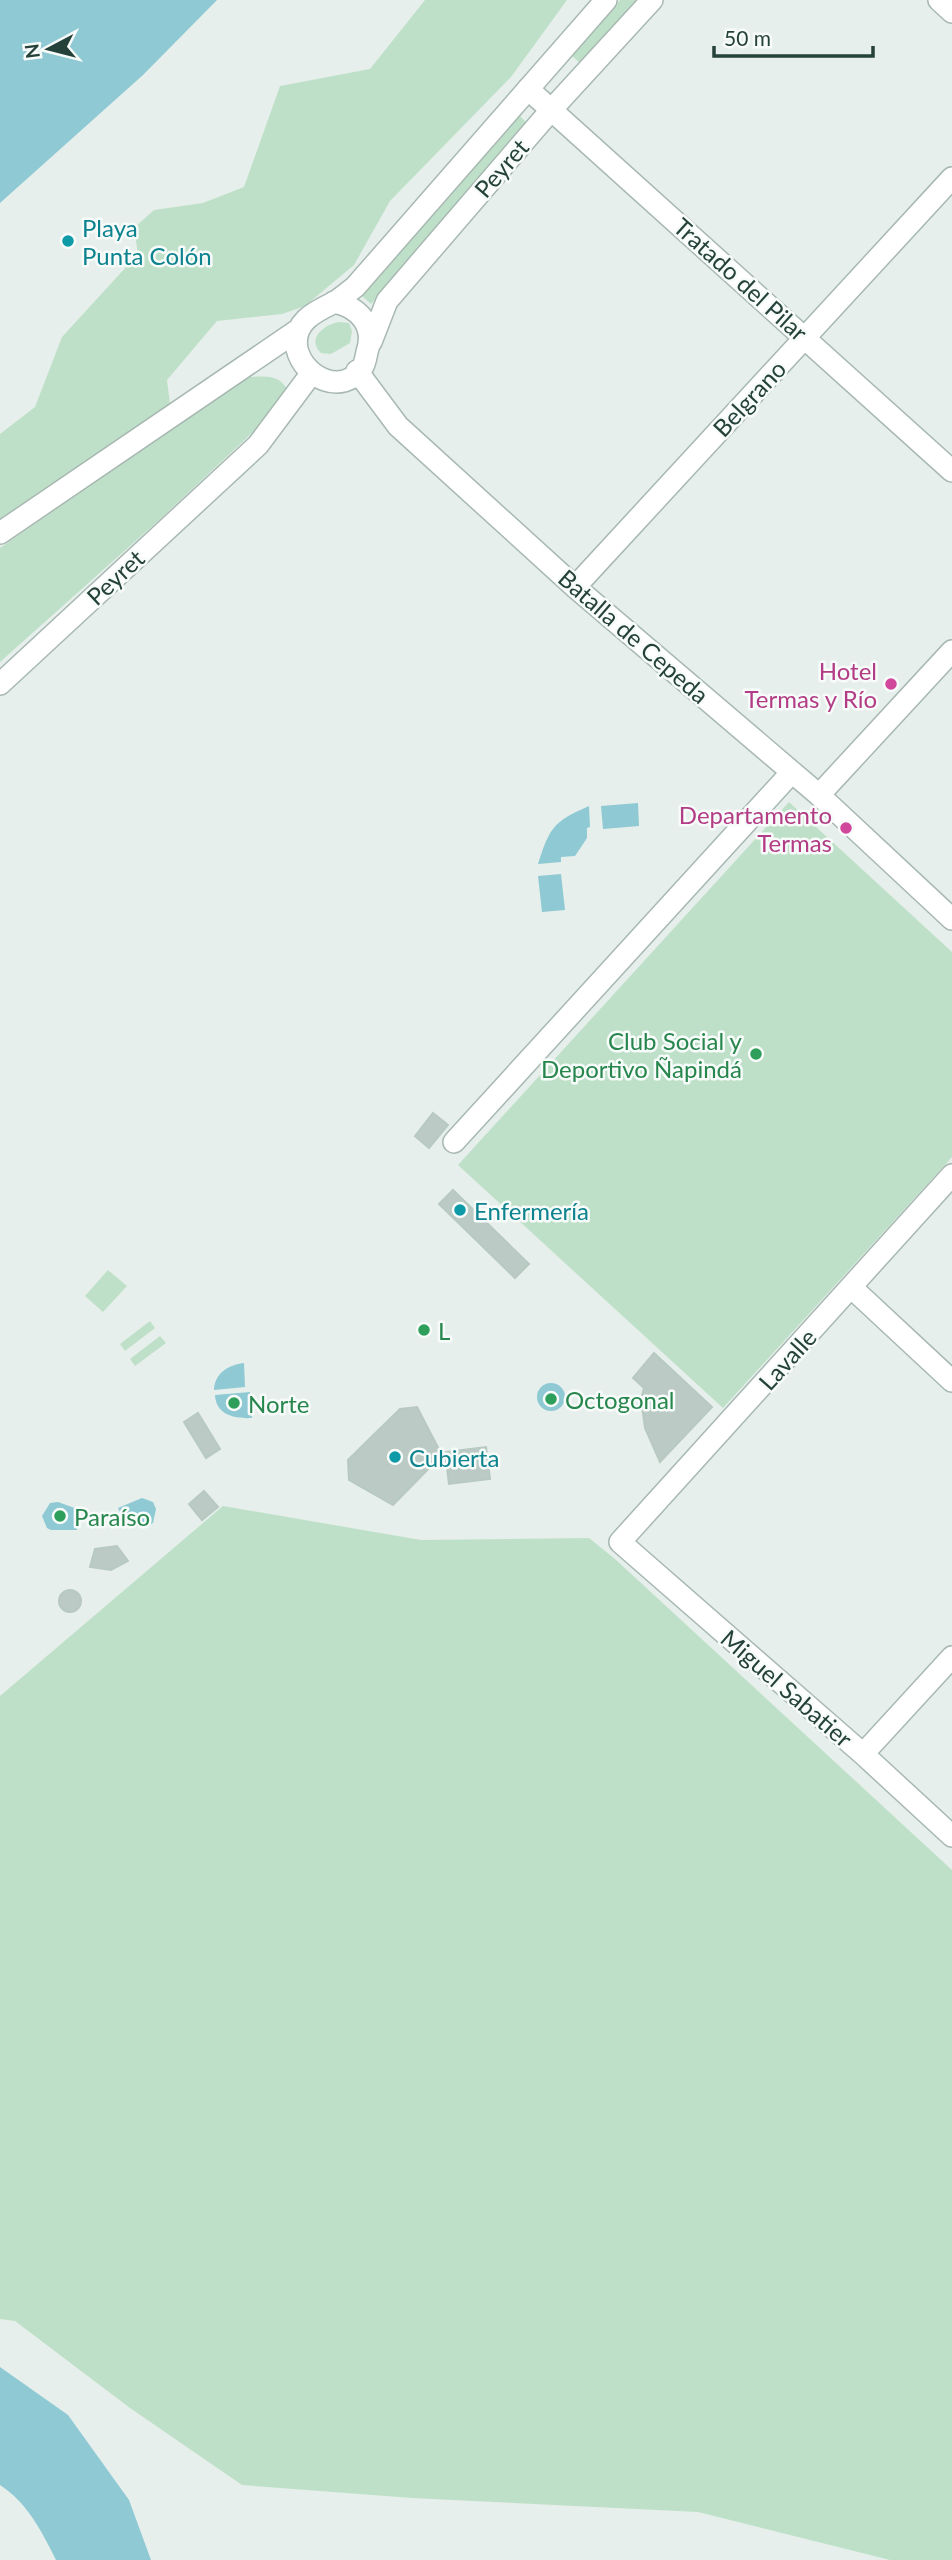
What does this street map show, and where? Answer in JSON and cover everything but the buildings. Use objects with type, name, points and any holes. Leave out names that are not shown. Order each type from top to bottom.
[{"type":"street","name":"Peyret","points":[[334,302],[355,287],[606,0]]},
{"type":"street","name":"Peyret","points":[[369,347],[387,301],[552,109],[652,0]]},
{"type":"street","points":[[939,0],[952,12]]},
{"type":"street","name":"Tratado del Pilar","points":[[528,89],[952,471]]},
{"type":"street","name":"Belgrano","points":[[575,587],[952,178]]},
{"type":"street","points":[[334,302],[348,305],[358,311],[369,326],[369,347],[362,368],[345,381],[329,382],[311,374],[304,367],[296,347],[298,330],[304,319],[322,306],[334,302]]},
{"type":"street","points":[[0,533],[298,330]]},
{"type":"street","name":"Batalla de Cepeda","points":[[357,371],[398,426],[575,587],[819,795],[952,919]]},
{"type":"street","name":"Peyret","points":[[0,684],[258,445],[311,374]]},
{"type":"street","points":[[819,795],[952,651]]},
{"type":"street","points":[[454,1142],[792,772]]},
{"type":"street","name":"Lavalle","points":[[620,1542],[952,1175]]},
{"type":"street","points":[[852,1288],[952,1381]]},
{"type":"street","name":"Miguel Sabatier","points":[[620,1542],[863,1754],[952,1836]]},
{"type":"street","points":[[863,1754],[952,1657]]},
{"type":"green space","points":[[425,0],[567,0],[511,77],[390,201],[354,265],[305,306],[282,314],[217,321],[167,380],[170,404],[0,519],[0,434],[35,407],[62,337],[138,254],[134,228],[154,210],[203,203],[244,187],[280,86],[370,69]]},
{"type":"green space","points":[[620,0],[637,0],[580,63],[571,55]]},
{"type":"green space","points":[[518,114],[527,123],[371,304],[362,296]]},
{"type":"green space","points":[[340,322],[349,323],[352,331],[350,343],[331,354],[321,353],[315,343],[319,333]]},
{"type":"green space","points":[[244,377],[271,377],[281,382],[289,394],[266,420],[159,520],[0,662],[0,548]]},
{"type":"green space","name":"Club Social y Deportivo Ñapindá","points":[[789,802],[952,952],[952,1157],[723,1408],[458,1165]]},
{"type":"green space","points":[[108,1270],[127,1286],[103,1312],[85,1296]]},
{"type":"green space","points":[[150,1321],[155,1328],[125,1351],[120,1344]]},
{"type":"green space","points":[[160,1336],[166,1343],[135,1366],[130,1359]]},
{"type":"green space","points":[[223,1506],[421,1540],[589,1538],[952,1870],[952,2560],[890,2560],[698,2512],[412,2498],[242,2485],[130,2408],[15,2321],[0,2319],[0,1696]]},
{"type":"water","points":[[0,0],[217,0],[143,75],[0,203]]},
{"type":"water","points":[[638,803],[639,826],[603,829],[601,806]]},
{"type":"water","points":[[589,806],[590,827],[587,828],[587,838],[575,856],[561,857],[561,862],[538,864],[554,827]]},
{"type":"water","points":[[561,874],[565,910],[542,912],[538,876]]},
{"type":"water","name":"Norte","points":[[244,1363],[245,1387],[214,1390],[223,1371]]},
{"type":"water","name":"Octogonal","points":[[551,1383],[561,1387],[565,1397],[561,1407],[551,1411],[541,1407],[537,1397],[541,1387]]},
{"type":"water","name":"Norte","points":[[250,1392],[252,1418],[239,1418],[228,1414],[216,1402],[215,1395]]},
{"type":"water","name":"Paraíso","points":[[142,1498],[153,1502],[156,1509],[153,1523],[122,1527],[118,1508]]},
{"type":"water","name":"Paraíso","points":[[58,1502],[80,1510],[77,1530],[47,1528],[42,1516],[50,1503]]},
{"type":"water","points":[[0,2367],[68,2415],[129,2500],[151,2560],[56,2560],[26,2509],[0,2485]]},
{"type":"place","name":"Playa Punta Colón","points":[[68,241]]},
{"type":"place","name":"Hotel Termas y Río","points":[[891,684]]},
{"type":"place","name":"Departamento Termas","points":[[846,828]]},
{"type":"place","name":"Club Social y Deportivo Ñapindá","points":[[756,1054]]},
{"type":"place","name":"Enfermería","points":[[460,1210]]},
{"type":"place","name":"L","points":[[424,1330]]},
{"type":"place","name":"Octogonal","points":[[551,1399]]},
{"type":"place","name":"Norte","points":[[234,1403]]},
{"type":"place","name":"Cubierta","points":[[395,1457]]},
{"type":"place","name":"Paraíso","points":[[60,1516]]}]
